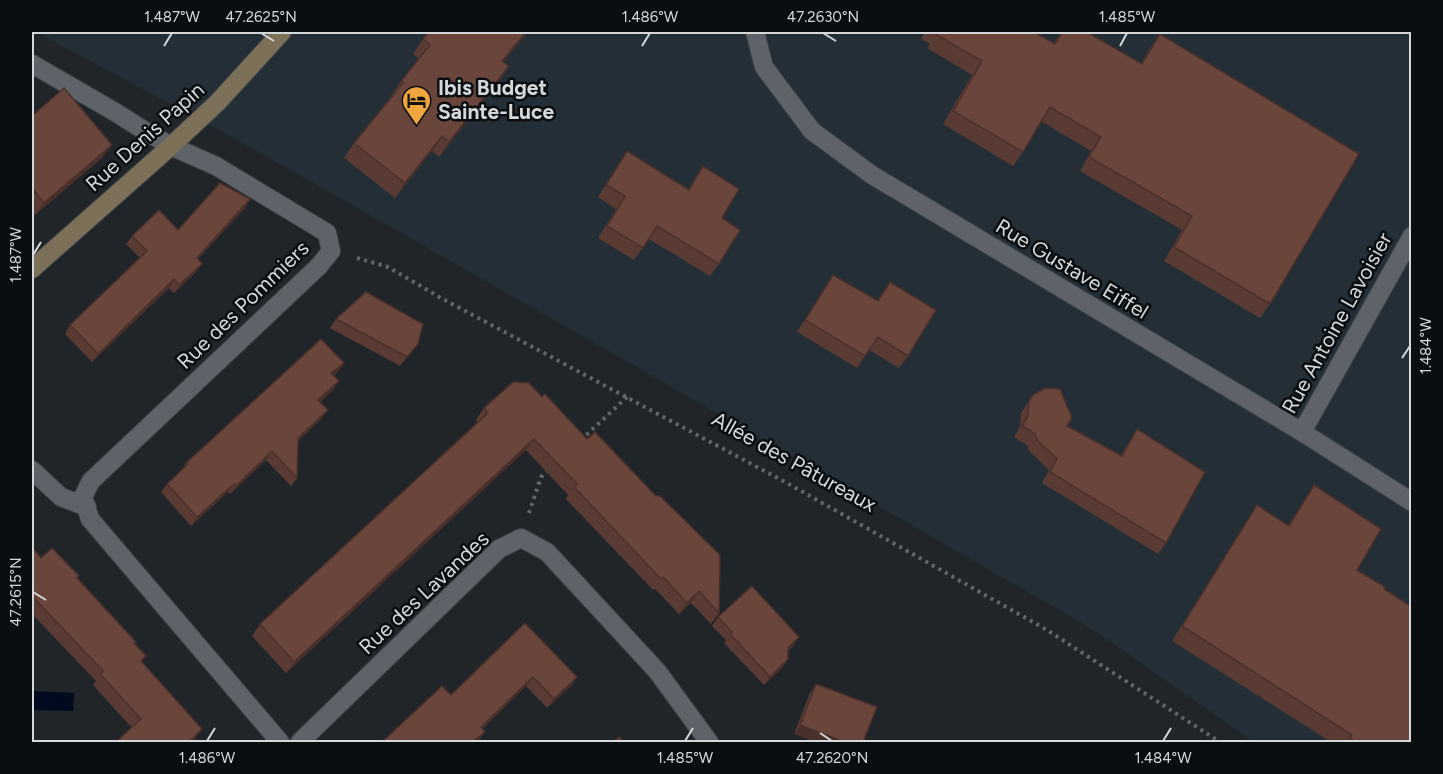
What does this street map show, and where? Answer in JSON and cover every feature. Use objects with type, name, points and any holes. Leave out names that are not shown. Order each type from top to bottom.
[{"type":"street","name":"Rue Denis Papin","points":[[32,269],[217,104],[282,32]]},
{"type":"street","name":"Rue Gustave Eiffel","points":[[755,32],[764,67],[812,131],[820,138],[872,175],[1302,432],[1412,502]]},
{"type":"street","points":[[32,64],[171,146]]},
{"type":"street","name":"Rue des Pommiers","points":[[87,507],[83,497],[91,481],[319,266],[331,250],[327,233],[216,166],[171,146]]},
{"type":"street","name":"Rue Antoine Lavoisier","points":[[1302,432],[1412,236]]},
{"type":"street","points":[[32,470],[61,497],[87,507],[90,519],[280,742]]},
{"type":"street","name":"Rue des Lavandes","points":[[300,742],[498,549],[521,538],[547,552],[657,671],[710,742]]},
{"type":"path","name":"Allée des Pâtureaux","points":[[331,250],[388,267],[787,483],[1047,630],[1220,742]]},
{"type":"path","points":[[576,445],[627,397]]},
{"type":"path","points":[[521,538],[541,477],[550,469]]},
{"type":"shaded area","points":[[36,32],[1411,32],[1411,742],[1254,742],[1092,629],[243,143]]},
{"type":"water","points":[[32,691],[74,693],[73,711],[32,710]]},
{"type":"building","name":"Ibis Budget Sainte-Luce","points":[[429,32],[526,32],[502,61],[509,66],[449,142],[442,136],[405,183],[354,143],[403,83],[401,81],[430,45],[423,39]]},
{"type":"building","points":[[938,32],[1034,32],[1055,44],[1062,32],[1087,32],[1142,64],[1160,34],[1359,154],[1270,304],[1174,247],[1192,216],[1089,157],[1101,137],[1050,107],[1023,152],[953,111],[982,61],[937,35]]},
{"type":"building","points":[[64,88],[112,145],[44,203],[32,188],[32,116]]},
{"type":"building","points":[[627,151],[689,190],[703,166],[739,189],[722,218],[740,230],[719,264],[657,226],[643,248],[607,226],[625,196],[606,185]]},
{"type":"building","points":[[220,183],[250,199],[197,258],[202,264],[179,285],[174,279],[98,354],[70,325],[147,251],[132,236],[159,210],[178,230]]},
{"type":"building","points":[[833,275],[878,301],[890,282],[936,310],[908,356],[878,337],[865,356],[805,320]]},
{"type":"building","points":[[366,292],[423,324],[418,344],[407,357],[336,319]]},
{"type":"building","points":[[321,339],[344,363],[331,373],[339,381],[318,400],[328,410],[298,438],[297,478],[272,451],[236,486],[234,484],[197,517],[167,484],[188,464],[186,463]]},
{"type":"building","points":[[513,382],[529,383],[542,397],[545,394],[587,439],[595,432],[656,496],[660,496],[720,555],[719,613],[699,591],[687,603],[663,577],[661,579],[574,487],[577,484],[534,439],[294,662],[260,624],[488,413],[484,408]]},
{"type":"building","points":[[1045,388],[1060,389],[1072,418],[1067,426],[1122,456],[1137,429],[1205,472],[1166,543],[1050,472],[1057,459],[1037,440],[1035,434],[1022,426],[1028,416],[1029,401],[1033,395]]},
{"type":"building","points":[[1314,485],[1381,529],[1357,570],[1412,607],[1412,742],[1356,742],[1350,738],[1352,735],[1182,626],[1257,505],[1289,526]]},
{"type":"building","points":[[32,547],[41,558],[52,548],[136,642],[134,643],[146,656],[141,661],[202,729],[189,742],[116,742],[141,719],[100,674],[103,671],[32,598]]},
{"type":"building","points":[[752,586],[799,637],[788,648],[788,659],[770,677],[730,634],[732,632],[718,617]]},
{"type":"building","points":[[525,623],[577,677],[554,699],[533,677],[481,727],[485,732],[473,742],[382,742],[442,686],[451,695]]},
{"type":"building","points":[[816,684],[877,707],[863,742],[844,742],[800,725]]},
{"type":"building","points":[[619,737],[624,742],[613,742]]},
{"type":"place","name":"Ibis Budget Sainte-Luce","points":[[417,126]]}]
